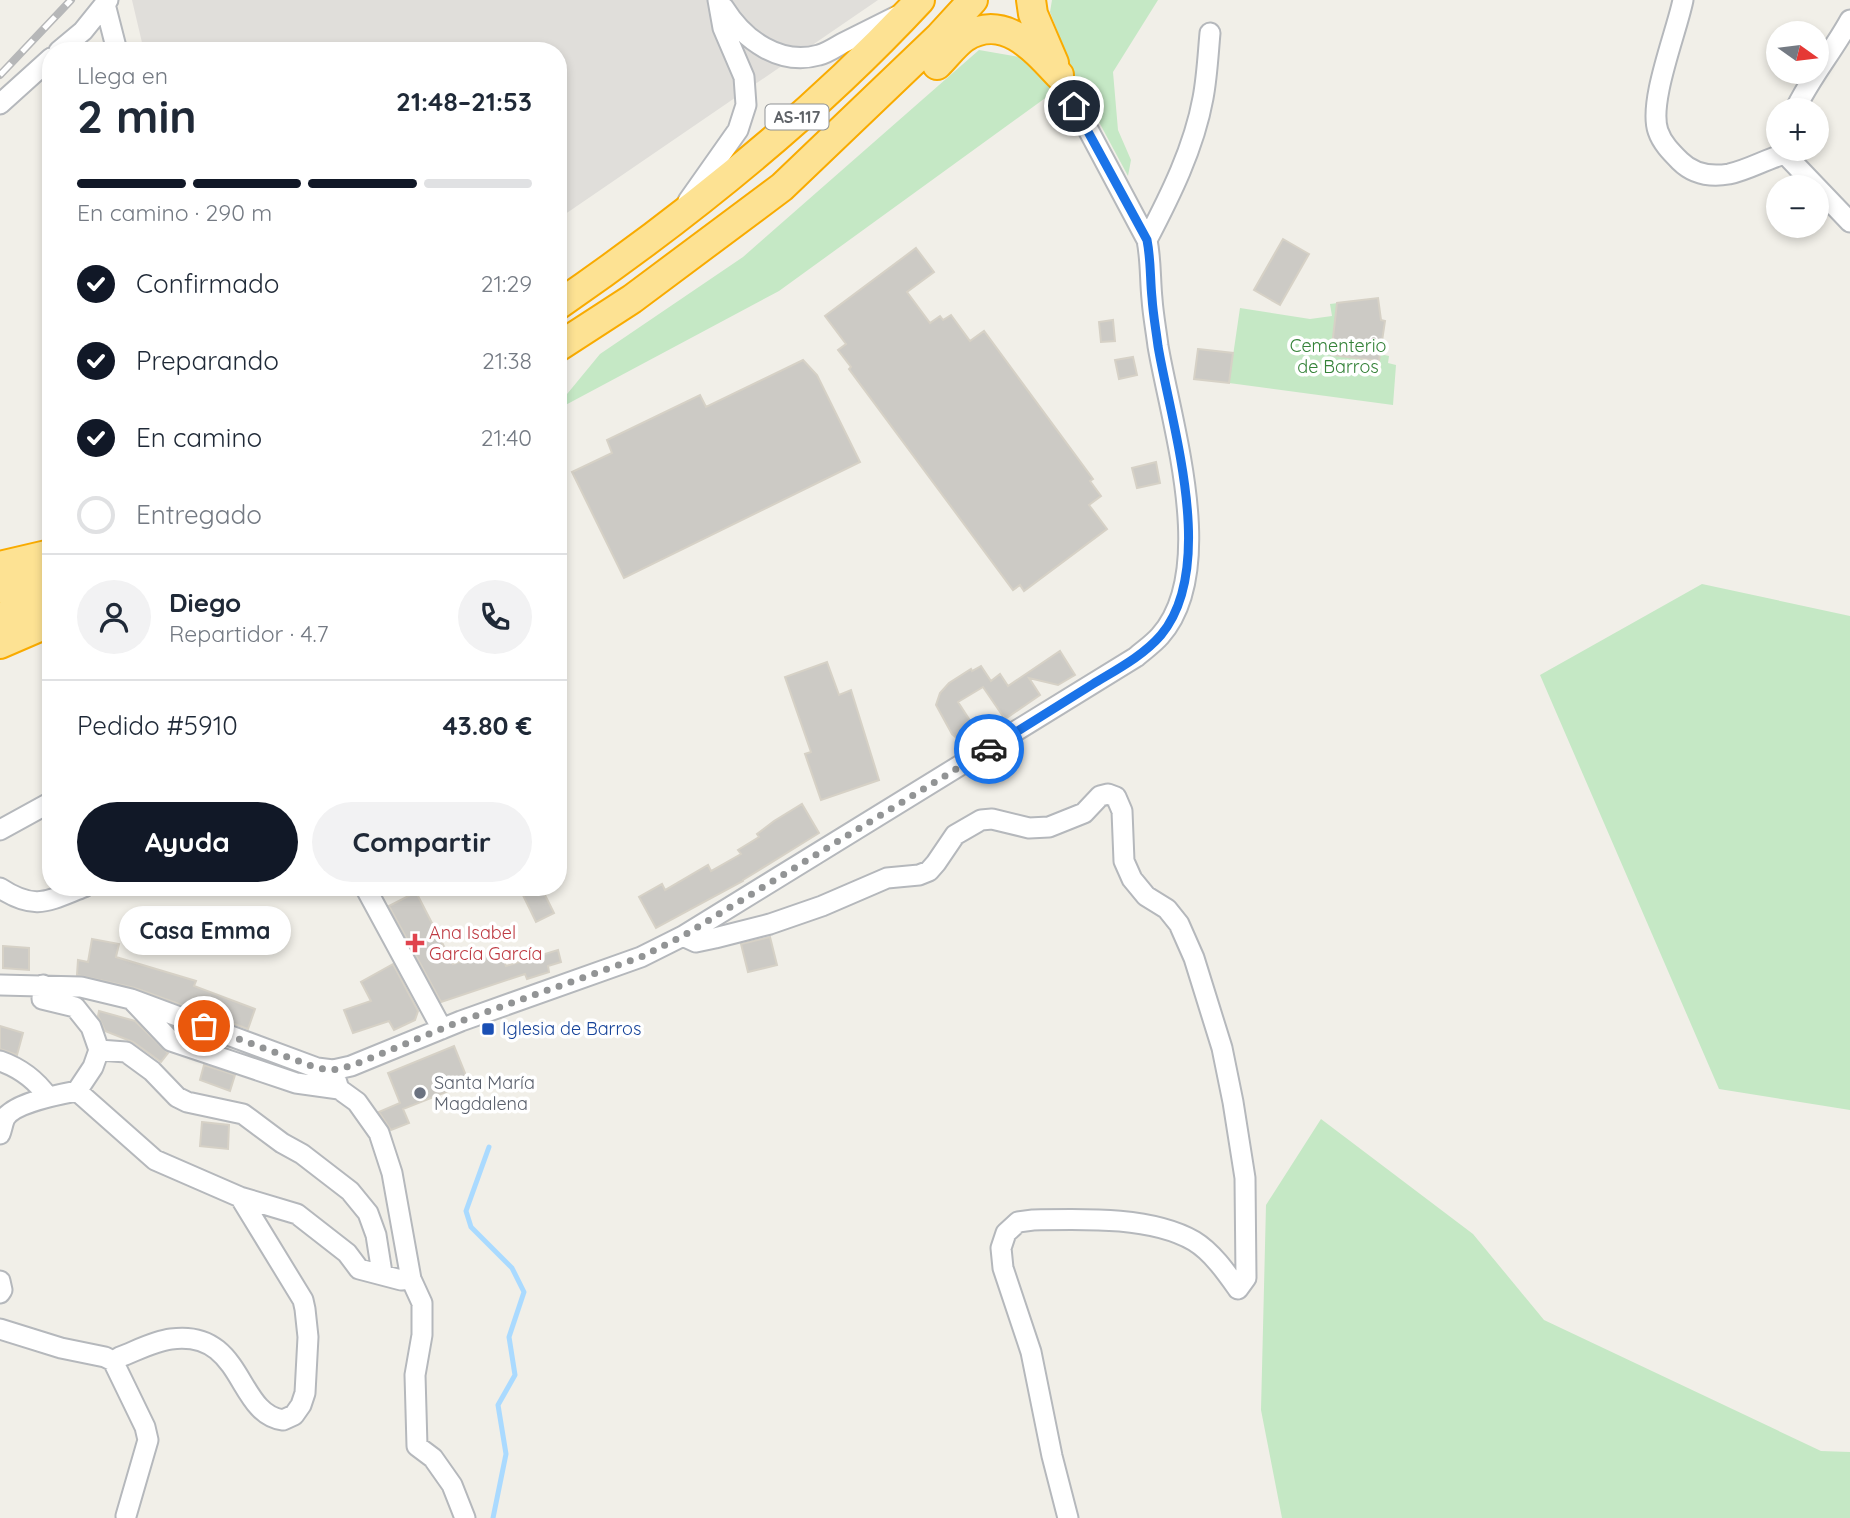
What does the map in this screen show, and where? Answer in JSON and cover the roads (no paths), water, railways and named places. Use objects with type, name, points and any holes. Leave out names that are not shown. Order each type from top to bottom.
[{"type":"highway","name":"AS-117","points":[[567,341],[632,299],[782,187],[940,36],[973,0]]},
{"type":"highway","points":[[1031,0],[1033,14],[1059,75]]},
{"type":"highway","name":"AS-117","points":[[567,298],[674,220],[774,138],[860,61],[917,4]]},
{"type":"highway","points":[[782,187],[835,158],[894,107],[966,37],[990,29],[1014,34],[1059,75]]},
{"type":"highway","points":[[0,566],[42,556]]},
{"type":"highway","points":[[0,588],[42,575]]},
{"type":"highway","points":[[0,617],[42,603]]},
{"type":"highway","points":[[0,644],[42,626]]},
{"type":"street","points":[[718,0],[733,23],[753,42],[772,52],[794,58],[820,55],[917,4]]},
{"type":"street","points":[[674,220],[738,130],[746,105],[744,77],[723,27],[718,0]]},
{"type":"street","points":[[1683,0],[1661,79],[1657,129],[1667,147],[1687,168],[1708,175],[1731,173],[1766,159]]},
{"type":"street","points":[[70,42],[83,31],[106,2]]},
{"type":"street","points":[[106,2],[115,42]]},
{"type":"street","points":[[1802,98],[1850,20]]},
{"type":"street","points":[[1147,240],[1166,204],[1195,130],[1203,99],[1210,33]]},
{"type":"street","points":[[0,104],[42,66]]},
{"type":"street","points":[[336,1079],[351,1066],[442,1029],[641,957],[683,936],[1136,657],[1161,635],[1176,609],[1183,588],[1187,519],[1185,480],[1158,348],[1152,297],[1152,262],[1147,240],[1059,75]]},
{"type":"street","points":[[1795,161],[1850,222]]},
{"type":"street","points":[[683,936],[696,942],[726,935],[822,906],[887,878],[919,875],[929,871],[955,835],[981,820],[992,819],[1030,828],[1049,827],[1083,814],[1100,796],[1108,794],[1120,802],[1124,861],[1132,879],[1146,896],[1167,909],[1179,924],[1198,970],[1222,1048],[1245,1178],[1246,1278],[1238,1289],[1218,1262],[1195,1242],[1171,1232],[1136,1224],[1033,1220],[1018,1222],[1006,1233],[1001,1248],[1003,1268],[1031,1352],[1052,1456],[1068,1518]]},
{"type":"street","points":[[0,830],[42,807]]},
{"type":"street","points":[[0,888],[16,899],[42,903],[60,896]]},
{"type":"street","points":[[370,896],[442,1029]]},
{"type":"street","points":[[0,985],[81,987],[131,999],[317,1068],[336,1079],[357,1102],[379,1133],[392,1173],[411,1279],[422,1303],[422,1335],[415,1375],[415,1438],[420,1450],[433,1458],[453,1485],[465,1518]]},
{"type":"street","points":[[2,1122],[48,1097],[77,1091],[93,1067],[99,1050],[91,1027],[75,1007],[42,999],[43,985]]},
{"type":"street","points":[[99,1050],[126,1052],[152,1071],[177,1097],[187,1102],[243,1114],[350,1191],[368,1213],[376,1235],[382,1273]]},
{"type":"street","points":[[0,1061],[16,1066],[40,1086],[48,1097]]},
{"type":"street","points":[[77,1091],[155,1160],[240,1197],[297,1214],[347,1253],[359,1269],[401,1280],[411,1279]]},
{"type":"street","points":[[113,1361],[170,1339],[201,1341],[214,1346],[228,1360],[266,1414],[282,1420],[294,1415],[305,1393],[307,1374],[303,1300],[240,1197]]},
{"type":"street","points":[[0,1281],[0,1293]]},
{"type":"street","points":[[0,1329],[113,1361],[145,1427],[148,1440],[127,1516]]},
{"type":"waterway","points":[[489,1147],[466,1211],[471,1227],[512,1268],[524,1292],[509,1337],[515,1375],[498,1405],[506,1454],[493,1518]]},
{"type":"railway","points":[[0,75],[71,0]]},
{"type":"place","name":"Ana Isabel García García","points":[[415,943]]},
{"type":"place","name":"Casa Emma","points":[[204,1026]]},
{"type":"place","name":"Iglesia de Barros","points":[[488,1029]]},
{"type":"place","name":"Santa María Magdalena","points":[[420,1093]]},
{"type":"park label","name":"Cementerio de Barros","points":[[1338,356]]}]
